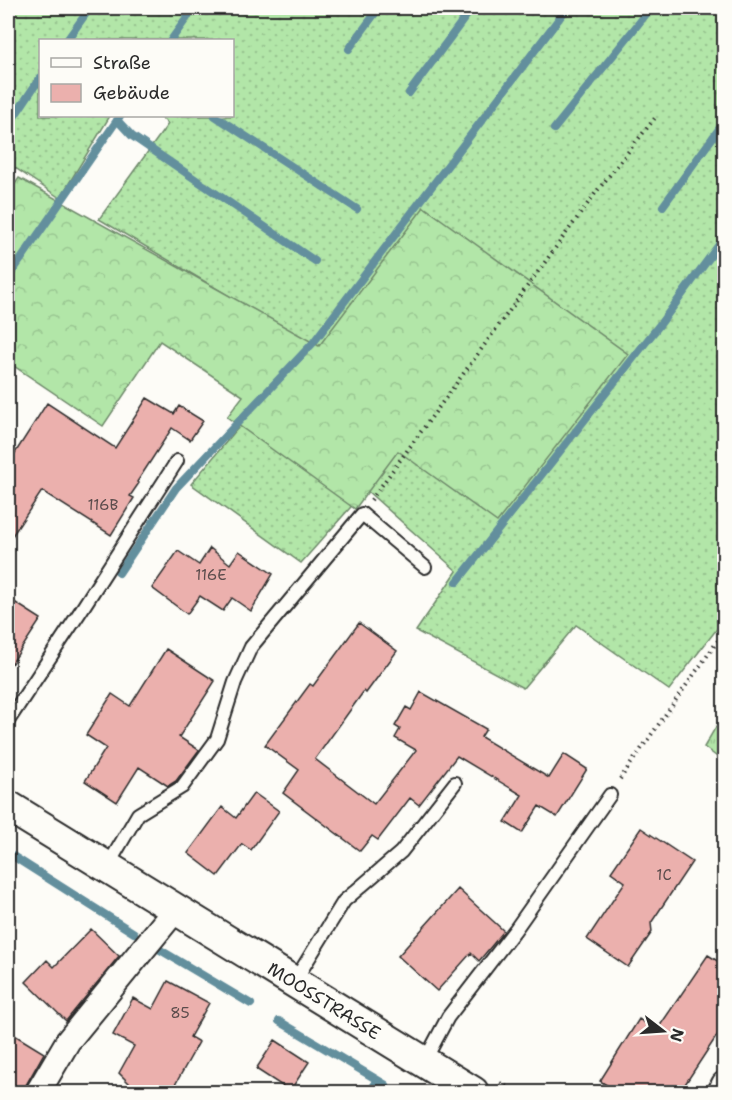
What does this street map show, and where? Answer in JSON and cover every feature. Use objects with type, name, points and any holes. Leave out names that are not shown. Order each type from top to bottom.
[{"type":"street","name":"MOOSSTRASSE","points":[[8,806],[473,1092]]},
{"type":"street","points":[[38,1092],[68,1041],[175,910]]},
{"type":"street","points":[[720,1092],[724,1084]]},
{"type":"lane","points":[[8,721],[177,461]]},
{"type":"lane","points":[[107,867],[138,814],[182,787],[217,739],[235,682],[251,647],[362,514],[425,567]]},
{"type":"lane","points":[[294,982],[344,901],[401,852],[455,783]]},
{"type":"lane","points":[[423,1062],[448,1017],[515,930],[610,795]]},
{"type":"path","points":[[362,514],[597,191],[655,118]]},
{"type":"path","points":[[610,795],[724,632]]},
{"type":"green space","points":[[8,8],[724,8],[724,620],[669,690],[576,625],[523,688],[416,631],[457,571],[366,490],[301,563],[191,484],[309,343],[99,219],[168,124],[161,117],[234,117],[234,39],[39,39],[39,117],[109,117],[60,198],[8,163]]},
{"type":"green space","points":[[19,178],[319,346],[424,207],[628,354],[497,522],[398,451],[355,509],[227,417],[243,396],[160,341],[103,426],[8,362],[8,194]]},
{"type":"green space","points":[[724,713],[724,762],[704,747]]},
{"type":"building","points":[[147,398],[174,414],[179,406],[203,421],[190,440],[172,428],[137,482],[139,483],[130,496],[134,498],[111,535],[42,491],[8,542],[8,464],[47,403],[115,448]]},
{"type":"building","points":[[210,548],[230,564],[239,551],[273,574],[251,611],[232,598],[223,611],[200,596],[187,614],[152,588],[178,551],[199,565]]},
{"type":"building","points":[[8,598],[41,619],[8,669]]},
{"type":"building","points":[[359,623],[397,651],[366,693],[364,691],[315,759],[374,804],[416,750],[395,738],[400,729],[395,726],[406,707],[411,710],[421,692],[486,729],[481,737],[549,778],[564,754],[587,769],[557,817],[539,806],[522,833],[505,822],[522,795],[457,756],[419,805],[410,798],[378,840],[372,836],[360,851],[283,793],[299,770],[265,745],[310,684],[313,686]]},
{"type":"building","points":[[166,649],[215,681],[179,737],[199,750],[176,781],[168,786],[139,767],[117,802],[85,781],[106,748],[86,735],[112,694],[130,706]]},
{"type":"building","points":[[254,793],[279,811],[251,850],[242,844],[218,876],[188,853],[222,807],[236,818]]},
{"type":"building","points":[[641,828],[692,862],[651,923],[652,932],[628,967],[587,939],[625,882],[611,872]]},
{"type":"building","points":[[458,889],[504,931],[479,961],[471,953],[437,991],[398,956]]},
{"type":"building","points":[[91,929],[119,956],[66,1021],[26,982],[47,960],[54,967]]},
{"type":"building","points":[[708,955],[724,965],[724,1025],[680,1092],[618,1092],[600,1081],[639,1019],[657,1030]]},
{"type":"building","points":[[168,981],[209,1003],[190,1037],[199,1042],[171,1092],[144,1092],[132,1086],[119,1073],[134,1046],[113,1035],[133,998],[153,1009]]},
{"type":"building","points":[[8,1031],[44,1053],[24,1092],[8,1092]]},
{"type":"building","points":[[275,1040],[309,1062],[290,1091],[256,1069]]},
{"type":"waterway","points":[[68,39],[90,8]]},
{"type":"waterway","points":[[172,39],[194,8]]},
{"type":"waterway","points":[[349,49],[379,8]]},
{"type":"waterway","points":[[409,93],[472,8]]},
{"type":"waterway","points":[[119,573],[176,488],[313,343],[567,8]]},
{"type":"waterway","points":[[554,129],[651,8]]},
{"type":"waterway","points":[[8,126],[39,80]]},
{"type":"waterway","points":[[8,278],[119,117]]},
{"type":"waterway","points":[[217,117],[357,209]]},
{"type":"waterway","points":[[117,120],[132,136],[315,261]]},
{"type":"waterway","points":[[663,206],[724,122]]},
{"type":"waterway","points":[[457,582],[661,323],[724,238]]},
{"type":"waterway","points":[[8,853],[134,933]]},
{"type":"waterway","points":[[157,948],[251,1004]]},
{"type":"waterway","points":[[279,1021],[386,1085]]},
{"type":"waterway","points":[[370,1092],[377,1081]]}]
